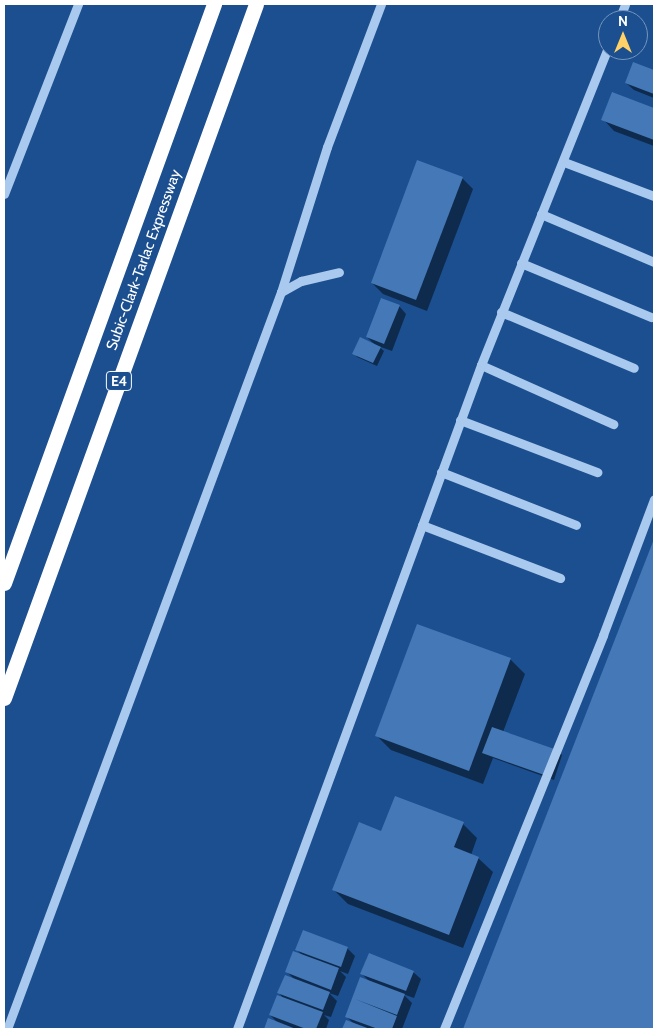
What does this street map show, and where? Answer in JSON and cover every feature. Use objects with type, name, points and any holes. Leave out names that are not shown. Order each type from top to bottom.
[{"type":"highway","name":"Subic-Clark-Tarlac Expressway","points":[[4,583],[214,4]]},
{"type":"highway","name":"Subic-Clark-Tarlac Expressway","points":[[4,698],[256,4]]},
{"type":"lane","points":[[4,194],[78,4]]},
{"type":"lane","points":[[6,1029],[281,292],[327,147],[381,4]]},
{"type":"lane","points":[[237,1029],[460,420],[501,312],[564,162],[603,60]]},
{"type":"lane","points":[[564,162],[654,196]]},
{"type":"lane","points":[[542,214],[654,262]]},
{"type":"lane","points":[[521,263],[651,317]]},
{"type":"lane","points":[[281,292],[301,281],[339,272]]},
{"type":"lane","points":[[501,312],[634,368]]},
{"type":"lane","points":[[481,365],[613,424]]},
{"type":"lane","points":[[460,420],[597,472]]},
{"type":"lane","points":[[441,472],[576,526]]},
{"type":"lane","points":[[444,1029],[603,635],[654,499]]},
{"type":"lane","points":[[422,526],[560,578]]},
{"type":"building","points":[[633,62],[654,70],[654,94],[625,83]]},
{"type":"building","points":[[612,92],[654,108],[654,140],[601,120]]},
{"type":"building","points":[[417,160],[463,177],[416,300],[371,283]]},
{"type":"building","points":[[381,298],[400,305],[384,344],[366,337]]},
{"type":"building","points":[[360,337],[381,347],[373,363],[352,354]]},
{"type":"building","points":[[654,539],[654,1029],[463,1029]]},
{"type":"building","points":[[417,624],[511,658],[469,771],[375,736]]},
{"type":"building","points":[[492,727],[560,751],[550,777],[482,753]]},
{"type":"building","points":[[395,796],[464,822],[454,847],[479,857],[449,935],[332,890],[359,822],[381,831]]},
{"type":"building","points":[[303,930],[348,947],[341,967],[295,950]]},
{"type":"building","points":[[293,951],[339,968],[331,990],[285,972]]},
{"type":"building","points":[[369,953],[414,971],[406,991],[360,974]]},
{"type":"building","points":[[285,975],[330,992],[323,1010],[277,993]]},
{"type":"building","points":[[360,977],[405,994],[397,1015],[355,999],[397,1016],[392,1029],[378,1029],[345,1017]]},
{"type":"building","points":[[277,995],[323,1012],[316,1029],[306,1029],[269,1015]]},
{"type":"building","points":[[268,1018],[296,1029],[264,1029]]},
{"type":"building","points":[[346,1020],[370,1029],[342,1029]]}]
